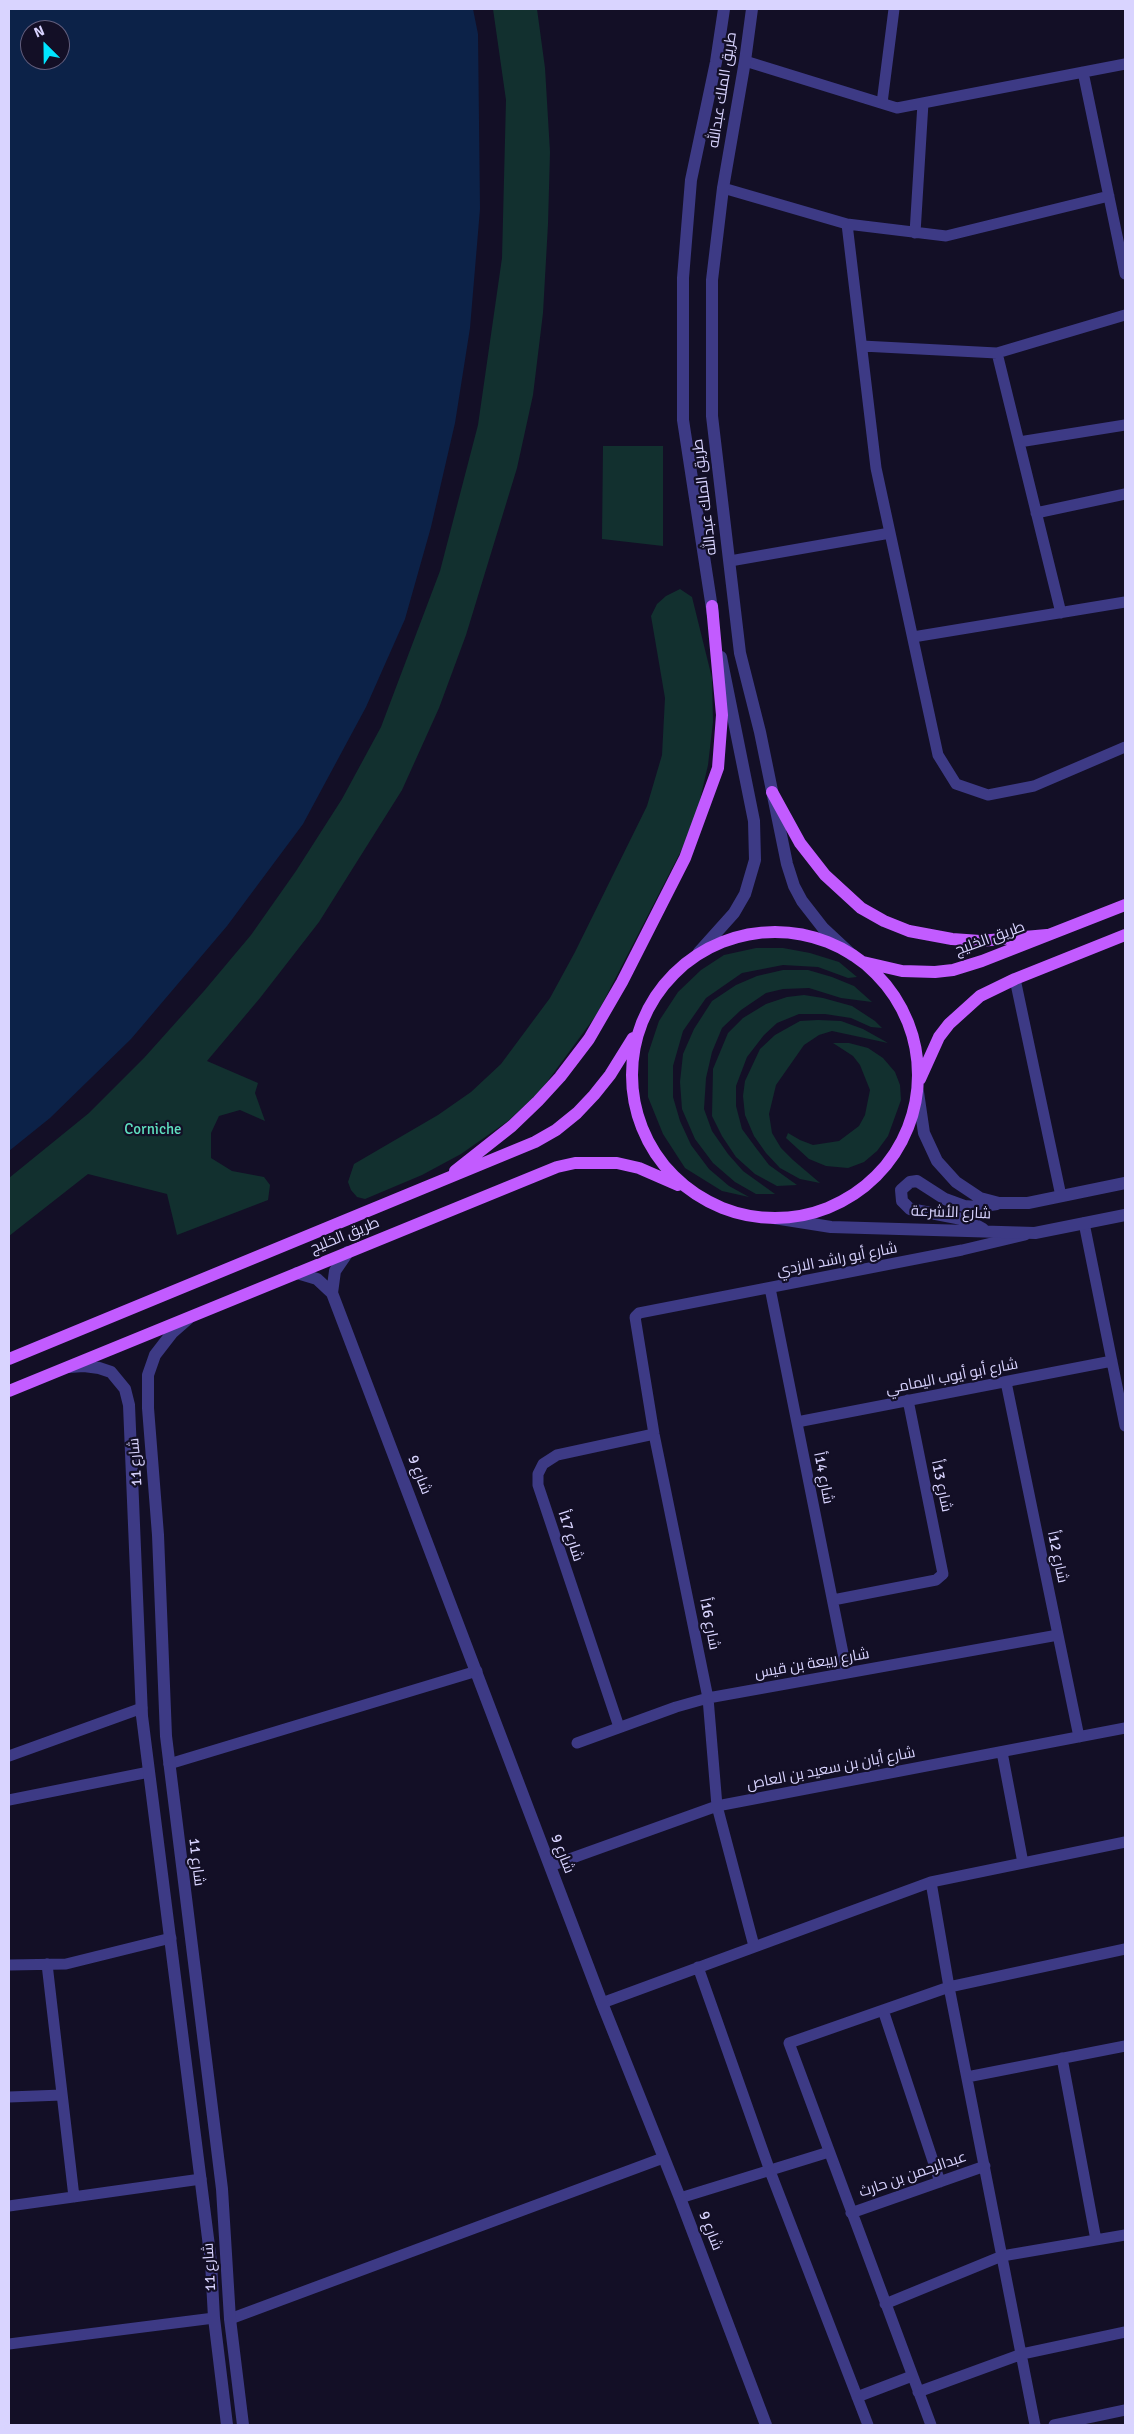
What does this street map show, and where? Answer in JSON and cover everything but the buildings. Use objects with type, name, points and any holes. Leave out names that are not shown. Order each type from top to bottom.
[{"type":"main road","points":[[433,1185],[460,1168],[512,1126],[560,1077],[589,1039],[607,1011],[685,858],[718,768],[722,715],[712,606]]},
{"type":"main road","points":[[772,792],[800,843],[825,875],[862,908],[884,921],[908,931],[952,940],[1047,935]]},
{"type":"main road","name":"طريق الخليج","points":[[857,958],[902,971],[953,970],[982,961],[1125,905]]},
{"type":"main road","points":[[699,952],[739,936],[779,931],[816,938],[857,958],[889,989],[907,1021],[914,1042],[918,1087]]},
{"type":"main road","points":[[642,1020],[634,1052],[632,1075],[637,1112],[642,1129],[664,1165],[677,1180],[697,1195],[715,1205],[735,1212],[774,1218],[801,1217],[840,1202],[882,1170],[905,1133],[918,1087],[939,1037],[949,1024],[980,996],[1015,979],[1125,935]]},
{"type":"main road","name":"طريق الخليج","points":[[9,1359],[535,1142],[563,1124],[583,1107],[610,1076],[659,990],[699,952]]},
{"type":"main road","name":"طريق الخليج","points":[[9,1391],[536,1175],[575,1163],[617,1164],[639,1168],[697,1195]]},
{"type":"street","name":"طريق الملك عبدالله","points":[[699,952],[734,913],[746,894],[752,877],[756,840],[712,606],[683,420],[683,278],[691,180],[716,62],[724,9]]},
{"type":"street","name":"طريق الملك عبدالله","points":[[752,9],[723,188],[712,280],[712,416],[740,653],[787,864],[794,886],[802,901],[823,928],[857,958]]},
{"type":"street","points":[[882,103],[894,9]]},
{"type":"street","points":[[745,61],[897,108],[1125,64]]},
{"type":"street","points":[[1083,72],[1125,274]]},
{"type":"street","points":[[914,233],[922,103]]},
{"type":"street","points":[[723,188],[847,224],[946,236],[1109,196]]},
{"type":"street","points":[[847,224],[876,468],[938,755],[956,784],[988,795],[1034,786],[1125,747]]},
{"type":"street","points":[[862,346],[997,353],[1125,315]]},
{"type":"street","points":[[997,353],[1061,613]]},
{"type":"street","points":[[1019,442],[1125,425]]},
{"type":"street","points":[[1036,513],[1125,494]]},
{"type":"street","points":[[730,561],[890,533]]},
{"type":"street","points":[[913,637],[1125,602]]},
{"type":"street","points":[[1015,979],[1061,1196]]},
{"type":"street","name":"شارع الأشرعة","points":[[918,1087],[924,1133],[937,1161],[944,1171],[967,1191],[999,1204],[1028,1203],[1125,1183]]},
{"type":"street","points":[[987,1231],[967,1220],[910,1209],[902,1202],[901,1190],[910,1182],[917,1181],[945,1199],[964,1206],[977,1207],[999,1204]]},
{"type":"street","name":"شارع الأشرعة","points":[[774,1218],[831,1227],[1035,1233],[1125,1214]]},
{"type":"street","points":[[1084,1223],[1125,1426]]},
{"type":"street","name":"شارع أبو راشد الازدي","points":[[643,1312],[962,1250],[1035,1233]]},
{"type":"street","points":[[332,1293],[335,1271],[348,1252]]},
{"type":"street","points":[[297,1273],[317,1279],[332,1293]]},
{"type":"street","name":"شارع 14أ","points":[[770,1288],[847,1673]]},
{"type":"street","name":"شارع 9","points":[[332,1293],[477,1670],[602,2003],[680,2198],[766,2425]]},
{"type":"street","name":"شارع 16أ","points":[[643,1312],[637,1315],[634,1320],[654,1434],[708,1698],[717,1806],[754,1946]]},
{"type":"street","name":"شارع 11","points":[[191,1317],[172,1333],[155,1355],[148,1375],[148,1408],[158,1535],[166,1736],[222,2189],[230,2319],[243,2425]]},
{"type":"street","name":"شارع أبو أيوب اليمامي","points":[[797,1422],[1112,1361]]},
{"type":"street","name":"شارع 11","points":[[64,1368],[84,1366],[110,1372],[125,1389],[129,1405],[142,1708],[211,2262],[214,2318],[227,2425]]},
{"type":"street","name":"شارع 12أ","points":[[1006,1382],[1079,1737]]},
{"type":"street","name":"شارع 13أ","points":[[833,1600],[936,1580],[942,1577],[944,1571],[908,1400]]},
{"type":"street","name":"شارع 17أ","points":[[619,1727],[538,1485],[538,1474],[543,1464],[557,1455],[654,1434]]},
{"type":"street","points":[[135,1536],[158,1535]]},
{"type":"street","name":"شارع ربيعة بن قيس","points":[[577,1743],[676,1706],[708,1698],[1058,1635]]},
{"type":"street","points":[[169,1764],[477,1670]]},
{"type":"street","points":[[9,1756],[142,1708]]},
{"type":"street","name":"شارع أبان بن سعيد بن العاص","points":[[550,1866],[717,1806],[1125,1728]]},
{"type":"street","points":[[1002,1752],[1023,1863]]},
{"type":"street","points":[[9,1800],[150,1772]]},
{"type":"street","points":[[602,2003],[932,1882],[1125,1842]]},
{"type":"street","points":[[932,1882],[967,2077],[1035,2425]]},
{"type":"street","points":[[9,1965],[66,1964],[171,1938]]},
{"type":"street","points":[[931,2425],[788,2043],[950,1987],[1125,1949]]},
{"type":"street","points":[[47,1964],[74,2197]]},
{"type":"street","points":[[698,1967],[770,2171],[868,2425]]},
{"type":"street","points":[[883,2010],[940,2182]]},
{"type":"street","points":[[967,2077],[1125,2046]]},
{"type":"street","points":[[1062,2058],[1096,2240]]},
{"type":"street","points":[[9,2097],[62,2095]]},
{"type":"street","points":[[680,2198],[829,2152]]},
{"type":"street","points":[[230,2319],[663,2158]]},
{"type":"street","name":"عبدالرحمن بن حارث","points":[[851,2213],[984,2166]]},
{"type":"street","points":[[9,2206],[201,2179]]},
{"type":"street","points":[[885,2304],[1002,2256],[1125,2234]]},
{"type":"street","points":[[9,2344],[214,2318]]},
{"type":"street","points":[[918,2392],[1022,2354],[1125,2332]]},
{"type":"street","points":[[857,2397],[912,2376]]},
{"type":"street","points":[[1054,2425],[1125,2410]]},
{"type":"green space","name":"Corniche","points":[[493,9],[537,9],[545,68],[550,152],[548,224],[543,313],[533,395],[517,468],[466,635],[439,708],[402,790],[319,922],[260,998],[207,1061],[258,1083],[255,1093],[265,1121],[240,1110],[219,1116],[211,1133],[211,1158],[232,1171],[264,1177],[270,1185],[268,1200],[177,1235],[167,1194],[88,1174],[9,1236],[9,1178],[89,1113],[144,1058],[251,935],[296,871],[342,799],[381,727],[440,571],[478,425],[502,258],[506,100]]},
{"type":"green space","points":[[603,446],[663,446],[663,546],[602,539]]},
{"type":"green space","points":[[680,589],[692,597],[712,678],[713,722],[708,765],[698,808],[683,847],[597,1014],[541,1090],[508,1121],[461,1154],[422,1175],[365,1199],[357,1197],[351,1190],[348,1182],[354,1164],[438,1115],[471,1092],[501,1064],[550,998],[575,952],[647,806],[662,755],[665,698],[651,616],[657,604],[666,596]]},
{"type":"green space","points":[[756,948],[783,948],[810,953],[839,962],[857,977],[848,978],[818,967],[783,965],[742,973],[706,998],[683,1031],[673,1066],[673,1097],[680,1121],[691,1145],[709,1169],[729,1186],[749,1197],[722,1191],[685,1168],[663,1134],[648,1097],[648,1054],[659,1021],[678,992],[701,970],[724,955]]},
{"type":"green space","points":[[783,970],[808,970],[832,977],[854,986],[872,1002],[841,998],[809,988],[783,989],[766,993],[741,1010],[722,1028],[712,1052],[706,1078],[704,1109],[712,1131],[728,1154],[743,1171],[775,1194],[756,1194],[735,1182],[713,1163],[695,1139],[682,1109],[680,1082],[683,1054],[694,1029],[712,1001],[736,985],[757,976]]},
{"type":"green space","points":[[804,995],[852,1006],[875,1021],[882,1028],[871,1027],[851,1018],[825,1014],[799,1014],[777,1023],[764,1035],[747,1057],[736,1086],[736,1106],[742,1129],[769,1165],[797,1185],[777,1186],[755,1174],[736,1157],[722,1136],[712,1116],[713,1069],[728,1033],[743,1018],[766,1004],[787,997]]},
{"type":"green space","points":[[800,1021],[841,1021],[863,1029],[888,1043],[832,1031],[819,1035],[804,1045],[776,1085],[769,1114],[772,1133],[781,1148],[820,1183],[800,1179],[780,1168],[766,1153],[754,1136],[745,1115],[743,1096],[745,1081],[760,1049],[775,1035]]},
{"type":"green space","points":[[833,1043],[849,1043],[868,1048],[883,1058],[895,1072],[900,1085],[901,1100],[888,1136],[877,1151],[864,1162],[848,1168],[826,1166],[809,1159],[786,1138],[788,1133],[813,1145],[839,1141],[859,1126],[865,1115],[870,1090],[860,1065],[853,1056]]},
{"type":"water","points":[[9,9],[473,9],[478,34],[480,209],[470,328],[455,423],[431,527],[405,619],[366,707],[303,824],[227,926],[131,1039],[50,1118],[9,1151]]}]
